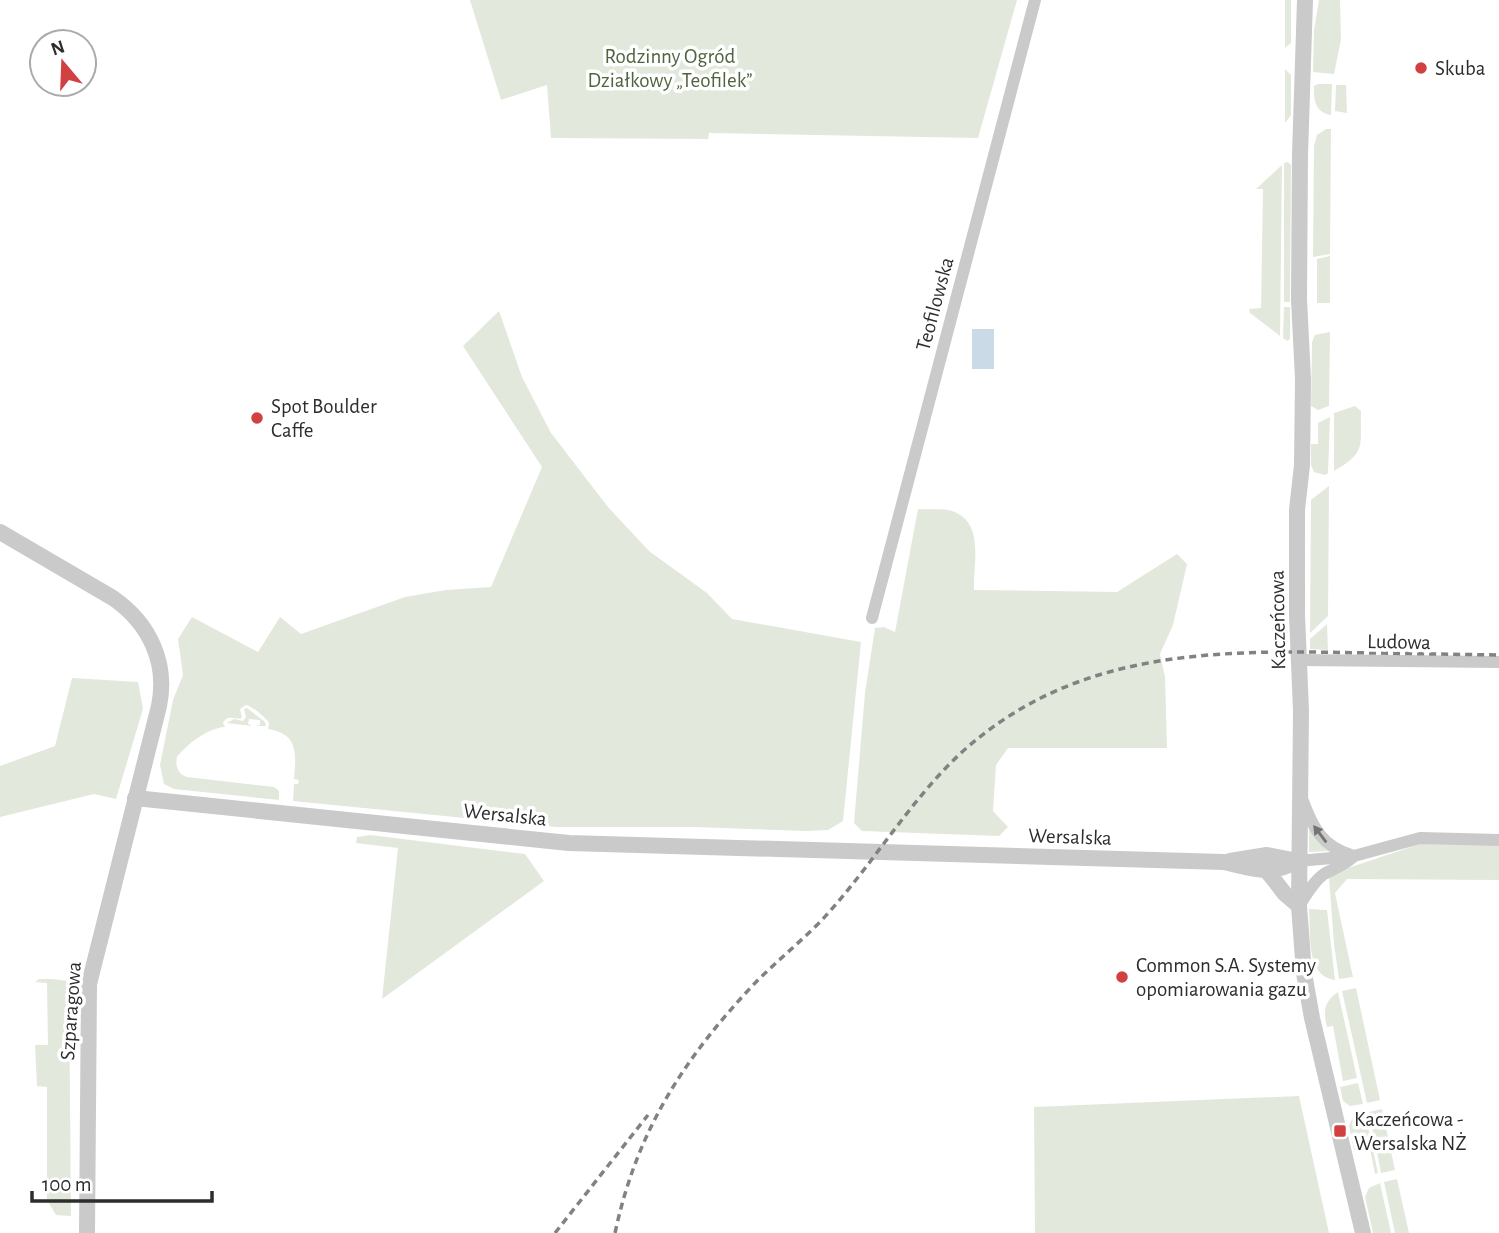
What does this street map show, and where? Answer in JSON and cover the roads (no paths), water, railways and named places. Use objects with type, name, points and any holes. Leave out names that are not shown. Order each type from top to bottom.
[{"type":"street","name":"Teofilowska","points":[[872,618],[1035,0]]},
{"type":"street","name":"Kaczeńcowa","points":[[1305,0],[1299,168],[1303,466],[1297,510],[1301,797],[1298,906],[1307,993],[1363,1233]]},
{"type":"street","points":[[0,532],[113,597],[132,613],[150,636],[161,668],[162,686],[135,797]]},
{"type":"street","name":"Ludowa","points":[[1299,660],[1499,662]]},
{"type":"street","name":"Wersalska","points":[[135,797],[569,843],[1224,862],[1267,871],[1283,869],[1298,860]]},
{"type":"street","name":"Szparagowa","points":[[87,1233],[89,984],[135,797]]},
{"type":"street","points":[[1301,797],[1321,838],[1331,846],[1354,856]]},
{"type":"street","name":"Wersalska","points":[[1224,862],[1267,855],[1298,860],[1354,856],[1420,838],[1499,840]]},
{"type":"street","name":"Wersalska","points":[[1298,906],[1321,876],[1340,867],[1354,856]]},
{"type":"street","points":[[1267,871],[1298,906]]},
{"type":"water","points":[[972,329],[994,329],[994,369],[972,369]]},
{"type":"railway","points":[[615,1233],[624,1196],[650,1128],[667,1097],[707,1039],[756,982],[839,901],[942,771],[1001,722],[1041,698],[1083,680],[1171,659],[1264,652],[1499,655]]},
{"type":"railway","points":[[555,1233],[648,1115]]},
{"type":"place","name":"Skuba","points":[[1421,68]]},
{"type":"place","name":"Spot Boulder Caffe","points":[[257,418]]},
{"type":"place","name":"Common S.A. Systemy opomiarowania gazu","points":[[1122,977]]},
{"type":"place","name":"Kaczeńcowa - Wersalska NŻ","points":[[1340,1131]]},
{"type":"park label","name":"Rodzinny Ogród Działkowy „Teofilek”","points":[[670,68]]}]
